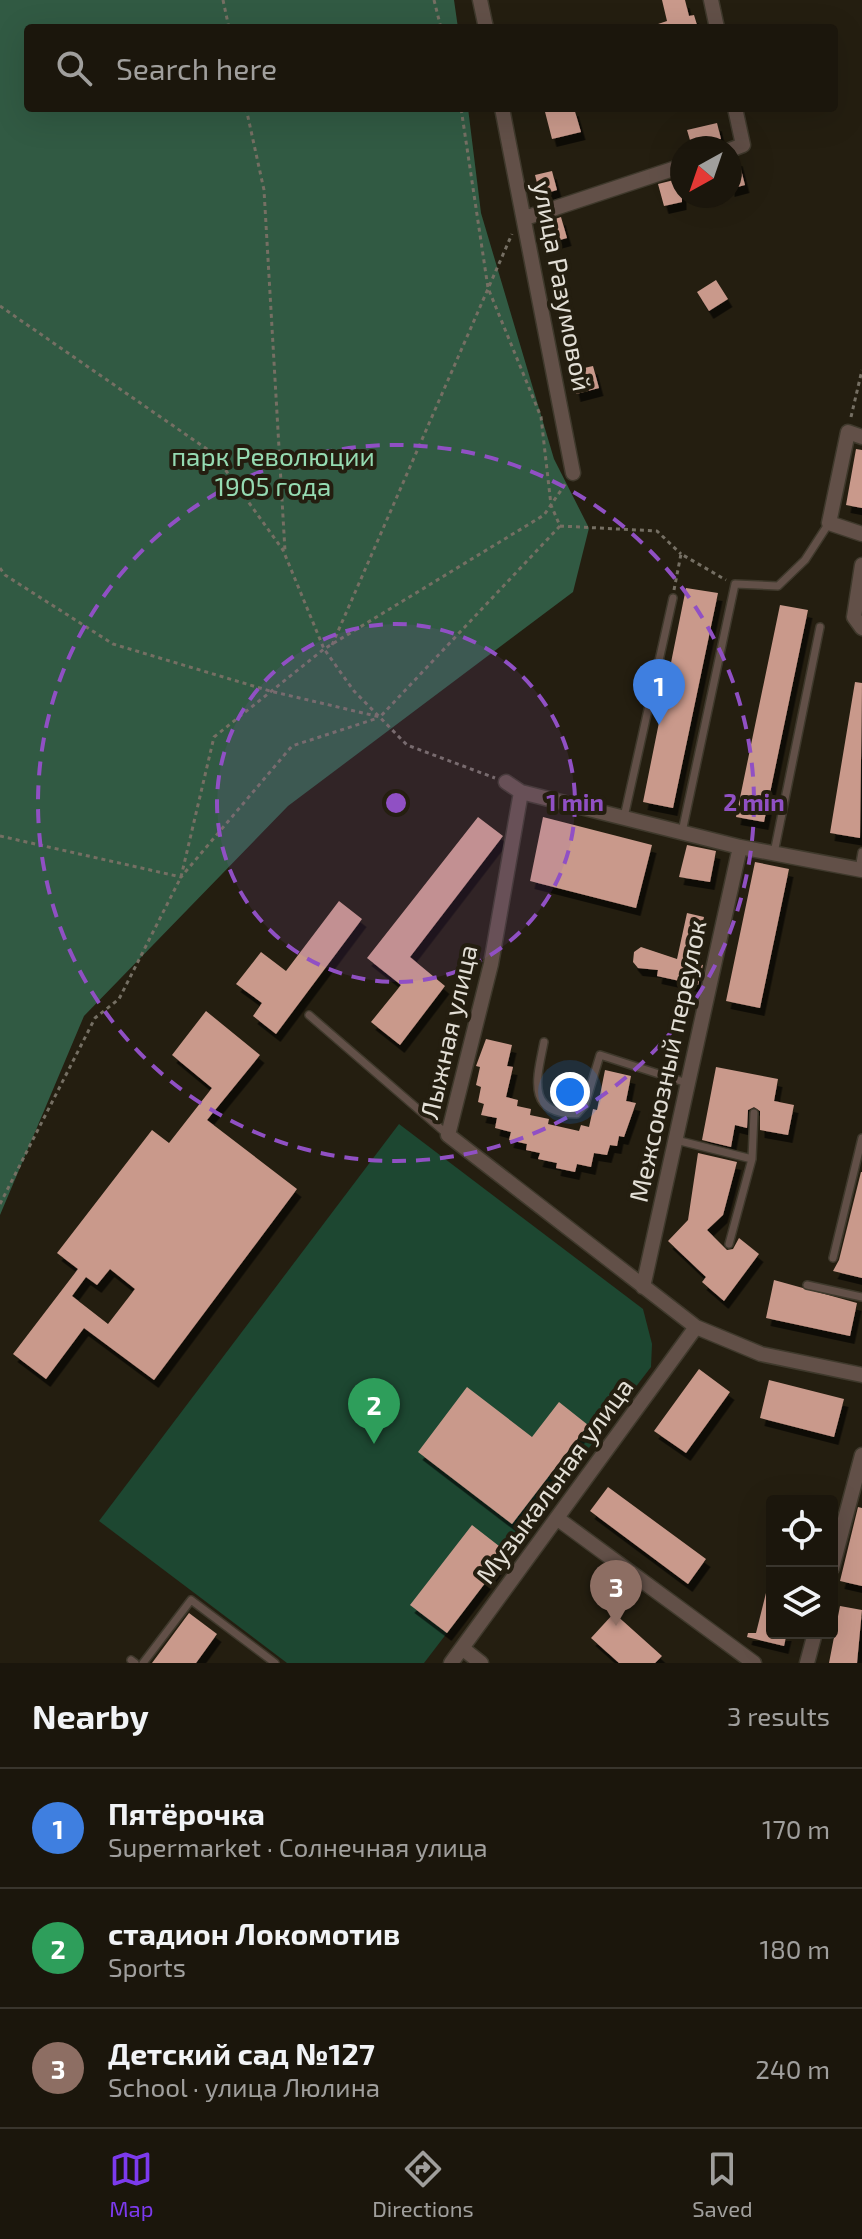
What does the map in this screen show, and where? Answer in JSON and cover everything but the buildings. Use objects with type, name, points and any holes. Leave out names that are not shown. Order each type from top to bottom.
[{"type":"street","points":[[480,0],[485,24]]},
{"type":"street","points":[[711,0],[716,24]]},
{"type":"street","name":"улица Разумовой","points":[[503,112],[573,473]]},
{"type":"street","points":[[735,112],[736,136]]},
{"type":"street","points":[[524,213],[670,170]]},
{"type":"street","points":[[855,434],[829,523],[862,534]]},
{"type":"street","points":[[858,622],[862,565]]},
{"type":"street","points":[[506,782],[521,792],[740,847],[860,870]]},
{"type":"street","name":"Лыжная улица","points":[[521,792],[491,964],[448,1135],[696,1327],[761,1354],[862,1375]]},
{"type":"street","name":"Межсоюзный переулок","points":[[643,1287],[740,847]]},
{"type":"street","name":"Музыкальная улица","points":[[451,1663],[696,1327]]},
{"type":"street","points":[[832,1567],[862,1455]]},
{"type":"street","points":[[558,1519],[754,1663]]},
{"type":"street","points":[[807,1663],[813,1639]]},
{"type":"street","points":[[462,1648],[481,1663]]},
{"type":"lane","points":[[682,832],[735,584],[778,586],[805,560],[829,523]]},
{"type":"lane","points":[[624,817],[673,598]]},
{"type":"lane","points":[[774,853],[820,627]]},
{"type":"lane","points":[[860,870],[862,852]]},
{"type":"lane","points":[[309,1015],[448,1135]]},
{"type":"lane","points":[[544,1042],[535,1086],[542,1101],[551,1110],[577,1114],[585,1105],[600,1055],[687,1083]]},
{"type":"lane","points":[[729,1244],[752,1159],[754,1113]]},
{"type":"lane","points":[[833,1258],[862,1138]]},
{"type":"lane","points":[[675,1140],[752,1159]]},
{"type":"lane","points":[[807,1285],[862,1297]]},
{"type":"lane","points":[[143,1663],[191,1600],[274,1662]]},
{"type":"path","points":[[223,0],[228,24]]},
{"type":"path","points":[[434,0],[440,24]]},
{"type":"path","points":[[247,112],[264,190],[286,555]]},
{"type":"path","points":[[462,112],[488,288],[541,417],[551,505],[560,526]]},
{"type":"path","points":[[332,645],[488,288],[524,213]]},
{"type":"path","points":[[0,306],[214,454],[286,555],[324,649],[354,691],[407,745],[506,782]]},
{"type":"path","points":[[855,434],[862,370]]},
{"type":"path","points":[[181,877],[214,737],[324,649],[544,515],[573,473]]},
{"type":"path","points":[[0,1204],[95,1018],[119,999],[181,877],[292,746],[380,717],[560,526],[657,531],[681,554],[735,584]]},
{"type":"path","points":[[673,598],[681,554]]},
{"type":"path","points":[[0,568],[5,575],[113,644],[270,691],[380,717]]},
{"type":"path","points":[[0,836],[181,877]]},
{"type":"green space","name":"парк Революции 1905 года","points":[[0,0],[454,0],[457,24],[24,24],[24,112],[468,112],[481,213],[554,459],[589,528],[573,592],[288,806],[84,1016],[0,1215]]},
{"type":"green space","points":[[399,1124],[643,1309],[652,1344],[651,1367],[424,1663],[287,1663],[99,1521]]},
{"type":"place","name":"Пятёрочка","points":[[659,725]]},
{"type":"place","name":"стадион Локомотив","points":[[374,1444]]},
{"type":"place","name":"Детский сад №127","points":[[616,1626]]}]
